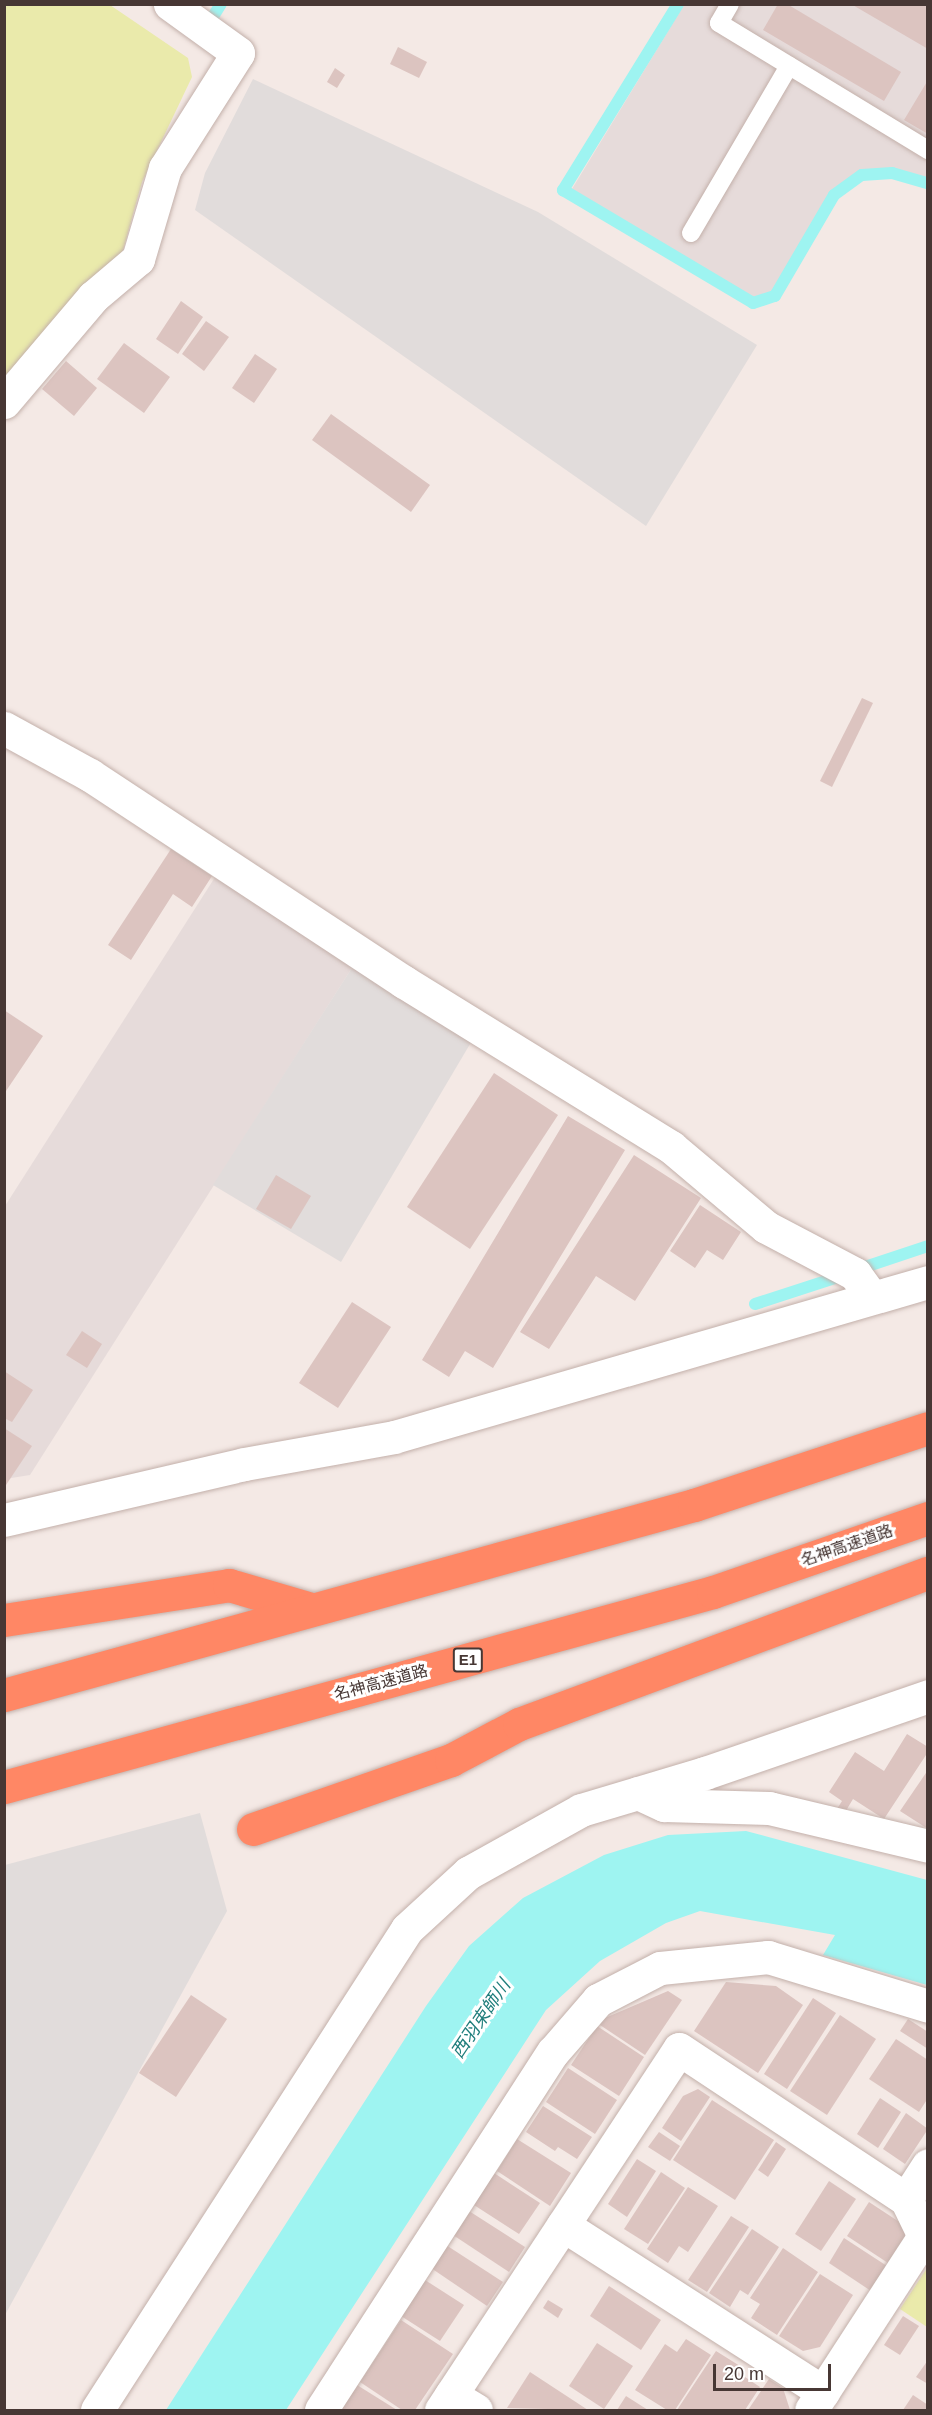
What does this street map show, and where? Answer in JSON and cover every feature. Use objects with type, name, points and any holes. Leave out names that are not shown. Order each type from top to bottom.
[{"type":"highway","points":[[4,1695],[694,1505],[927,1428]]},
{"type":"highway","name":"名神高速道路","points":[[4,1787],[713,1592],[927,1518]]},
{"type":"highway","points":[[253,1829],[451,1760],[519,1724],[927,1573]]},
{"type":"highway","points":[[4,1620],[229,1584],[312,1609]]},
{"type":"street","points":[[4,402],[93,297],[138,259],[165,168],[238,53],[170,4]]},
{"type":"street","points":[[4,728],[90,774],[404,982],[671,1147],[766,1227],[855,1274],[872,1297]]},
{"type":"street","points":[[4,1520],[244,1464],[394,1437],[927,1282]]},
{"type":"street","points":[[97,2410],[407,1929],[468,1873],[581,1809],[638,1793],[927,1696]]},
{"type":"street","points":[[638,1793],[664,1805],[768,1808],[927,1846]]},
{"type":"street","points":[[321,2410],[553,2052],[598,2000],[660,1968],[768,1957],[927,2006]]},
{"type":"street","points":[[456,2405],[563,2225],[679,2049],[906,2199],[924,2236],[817,2401],[563,2225]]},
{"type":"street","points":[[906,2199],[927,2165]]},
{"type":"lane","points":[[730,4],[719,23],[927,150]]},
{"type":"lane","points":[[691,233],[789,66]]},
{"type":"shaded area","points":[[684,5],[927,5],[927,179],[894,169],[860,171],[830,192],[773,292],[753,297],[572,189]]},
{"type":"shaded area","points":[[253,79],[538,212],[757,345],[646,526],[195,210],[205,173]]},
{"type":"shaded area","points":[[219,871],[355,963],[30,1475],[5,1479],[5,1206]]},
{"type":"shaded area","points":[[355,963],[473,1039],[341,1262],[213,1185]]},
{"type":"shaded area","points":[[200,1813],[227,1911],[5,2315],[5,1865]]},
{"type":"green space","points":[[5,5],[110,5],[188,58],[192,77],[142,182],[122,254],[5,377]]},
{"type":"green space","points":[[927,2268],[927,2327],[900,2309]]},
{"type":"water","name":"西羽束師川","points":[[746,1831],[927,1880],[927,1985],[823,1955],[835,1935],[700,1911],[666,1923],[600,1961],[546,2010],[286,2410],[166,2410],[426,2006],[469,1946],[523,1898],[604,1855],[668,1835]]},
{"type":"building","points":[[778,4],[787,4],[901,72],[884,101],[763,30]]},
{"type":"building","points":[[851,4],[928,4],[928,49]]},
{"type":"building","points":[[398,47],[427,62],[419,78],[390,64]]},
{"type":"building","points":[[335,68],[345,75],[337,88],[327,82]]},
{"type":"building","points":[[928,80],[928,134],[904,120]]},
{"type":"building","points":[[181,301],[203,317],[178,354],[156,339]]},
{"type":"building","points":[[206,321],[229,337],[204,371],[182,354]]},
{"type":"building","points":[[124,343],[170,377],[144,413],[97,379]]},
{"type":"building","points":[[255,354],[277,369],[254,403],[232,388]]},
{"type":"building","points":[[66,361],[97,388],[74,416],[42,389]]},
{"type":"building","points":[[331,414],[430,485],[411,512],[312,440]]},
{"type":"building","points":[[862,698],[873,703],[832,787],[820,781]]},
{"type":"building","points":[[171,849],[212,876],[192,907],[173,894],[131,960],[108,945]]},
{"type":"building","points":[[4,1010],[43,1036],[4,1094]]},
{"type":"building","points":[[494,1073],[558,1115],[470,1249],[407,1207]]},
{"type":"building","points":[[568,1116],[625,1150],[493,1368],[465,1351],[449,1377],[422,1360]]},
{"type":"building","points":[[634,1155],[701,1198],[635,1301],[596,1276],[549,1349],[520,1332]]},
{"type":"building","points":[[276,1175],[311,1196],[291,1229],[256,1209]]},
{"type":"building","points":[[700,1205],[741,1232],[723,1260],[707,1250],[695,1268],[670,1251]]},
{"type":"building","points":[[352,1302],[391,1327],[338,1408],[299,1383]]},
{"type":"building","points":[[82,1331],[102,1344],[87,1368],[66,1355]]},
{"type":"building","points":[[4,1371],[33,1390],[12,1422],[4,1418]]},
{"type":"building","points":[[4,1428],[32,1446],[6,1485],[4,1484]]},
{"type":"building","points":[[907,1734],[928,1747],[928,1752],[884,1819],[853,1799],[844,1814],[837,1809],[842,1801],[829,1792],[855,1752],[884,1771]]},
{"type":"building","points":[[928,1770],[928,1829],[900,1811]]},
{"type":"building","points":[[726,1982],[776,1986],[803,2005],[758,2073],[694,2031]]},
{"type":"building","points":[[668,1991],[682,2000],[645,2055],[600,2025],[605,2018]]},
{"type":"building","points":[[191,1995],[227,2019],[176,2097],[139,2073]]},
{"type":"building","points":[[813,1998],[836,2013],[787,2089],[764,2074]]},
{"type":"building","points":[[840,2015],[876,2039],[827,2115],[790,2091]]},
{"type":"building","points":[[908,2019],[928,2032],[928,2049],[900,2031]]},
{"type":"building","points":[[597,2026],[644,2057],[619,2096],[571,2065]]},
{"type":"building","points":[[896,2039],[928,2060],[928,2098],[919,2112],[869,2079]]},
{"type":"building","points":[[568,2068],[617,2100],[595,2134],[546,2102]]},
{"type":"building","points":[[698,2089],[710,2097],[681,2141],[662,2128],[683,2096]]},
{"type":"building","points":[[880,2098],[901,2112],[878,2148],[857,2134]]},
{"type":"building","points":[[712,2100],[774,2140],[735,2200],[673,2160]]},
{"type":"building","points":[[543,2106],[592,2137],[577,2159],[558,2147],[555,2151],[526,2132]]},
{"type":"building","points":[[906,2113],[928,2129],[905,2164],[883,2149]]},
{"type":"building","points":[[659,2132],[680,2146],[670,2161],[648,2147]]},
{"type":"building","points":[[517,2139],[571,2173],[550,2206],[497,2171]]},
{"type":"building","points":[[776,2142],[786,2149],[768,2177],[758,2170]]},
{"type":"building","points":[[637,2159],[656,2171],[627,2217],[608,2204]]},
{"type":"building","points":[[661,2172],[685,2188],[648,2244],[624,2229]]},
{"type":"building","points":[[494,2173],[540,2203],[519,2234],[474,2205]]},
{"type":"building","points":[[829,2181],[856,2199],[821,2251],[795,2234]]},
{"type":"building","points":[[688,2187],[718,2206],[688,2252],[679,2246],[668,2263],[647,2249]]},
{"type":"building","points":[[869,2202],[910,2229],[888,2263],[847,2236]]},
{"type":"building","points":[[469,2211],[525,2247],[509,2272],[453,2235]]},
{"type":"building","points":[[731,2216],[749,2227],[707,2292],[688,2280]]},
{"type":"building","points":[[752,2229],[779,2247],[748,2295],[740,2290],[730,2307],[709,2293]]},
{"type":"building","points":[[844,2238],[887,2266],[871,2291],[829,2263]]},
{"type":"building","points":[[446,2245],[503,2282],[487,2306],[431,2268]]},
{"type":"building","points":[[783,2248],[818,2272],[777,2335],[751,2318],[760,2304],[750,2298]]},
{"type":"building","points":[[820,2274],[853,2295],[820,2347],[803,2351],[779,2336]]},
{"type":"building","points":[[425,2280],[464,2305],[440,2341],[401,2316]]},
{"type":"building","points":[[609,2286],[661,2320],[641,2350],[590,2316]]},
{"type":"building","points":[[548,2300],[563,2309],[558,2318],[543,2308]]},
{"type":"building","points":[[903,2316],[919,2326],[900,2355],[884,2345]]},
{"type":"building","points":[[401,2320],[453,2354],[415,2410],[402,2410],[360,2382]]},
{"type":"building","points":[[686,2339],[711,2355],[675,2410],[667,2410],[635,2390],[665,2344],[677,2352]]},
{"type":"building","points":[[597,2343],[633,2366],[604,2409],[569,2386]]},
{"type":"building","points":[[716,2351],[740,2366],[736,2371],[760,2387],[745,2410],[677,2410]]},
{"type":"building","points":[[928,2360],[928,2384],[916,2377]]},
{"type":"building","points":[[530,2372],[588,2410],[507,2408]]},
{"type":"building","points":[[769,2379],[783,2388],[790,2410],[748,2410]]},
{"type":"building","points":[[357,2385],[397,2410],[340,2410]]},
{"type":"building","points":[[913,2395],[928,2405],[928,2410],[903,2410]]},
{"type":"building","points":[[626,2396],[648,2410],[617,2410]]},
{"type":"waterway","points":[[209,23],[221,4]]},
{"type":"waterway","points":[[678,4],[563,190],[753,303],[775,296],[834,195],[862,175],[892,173],[928,183]]},
{"type":"waterway","points":[[865,1267],[928,1246]]},
{"type":"waterway","points":[[755,1304],[838,1277]]}]
